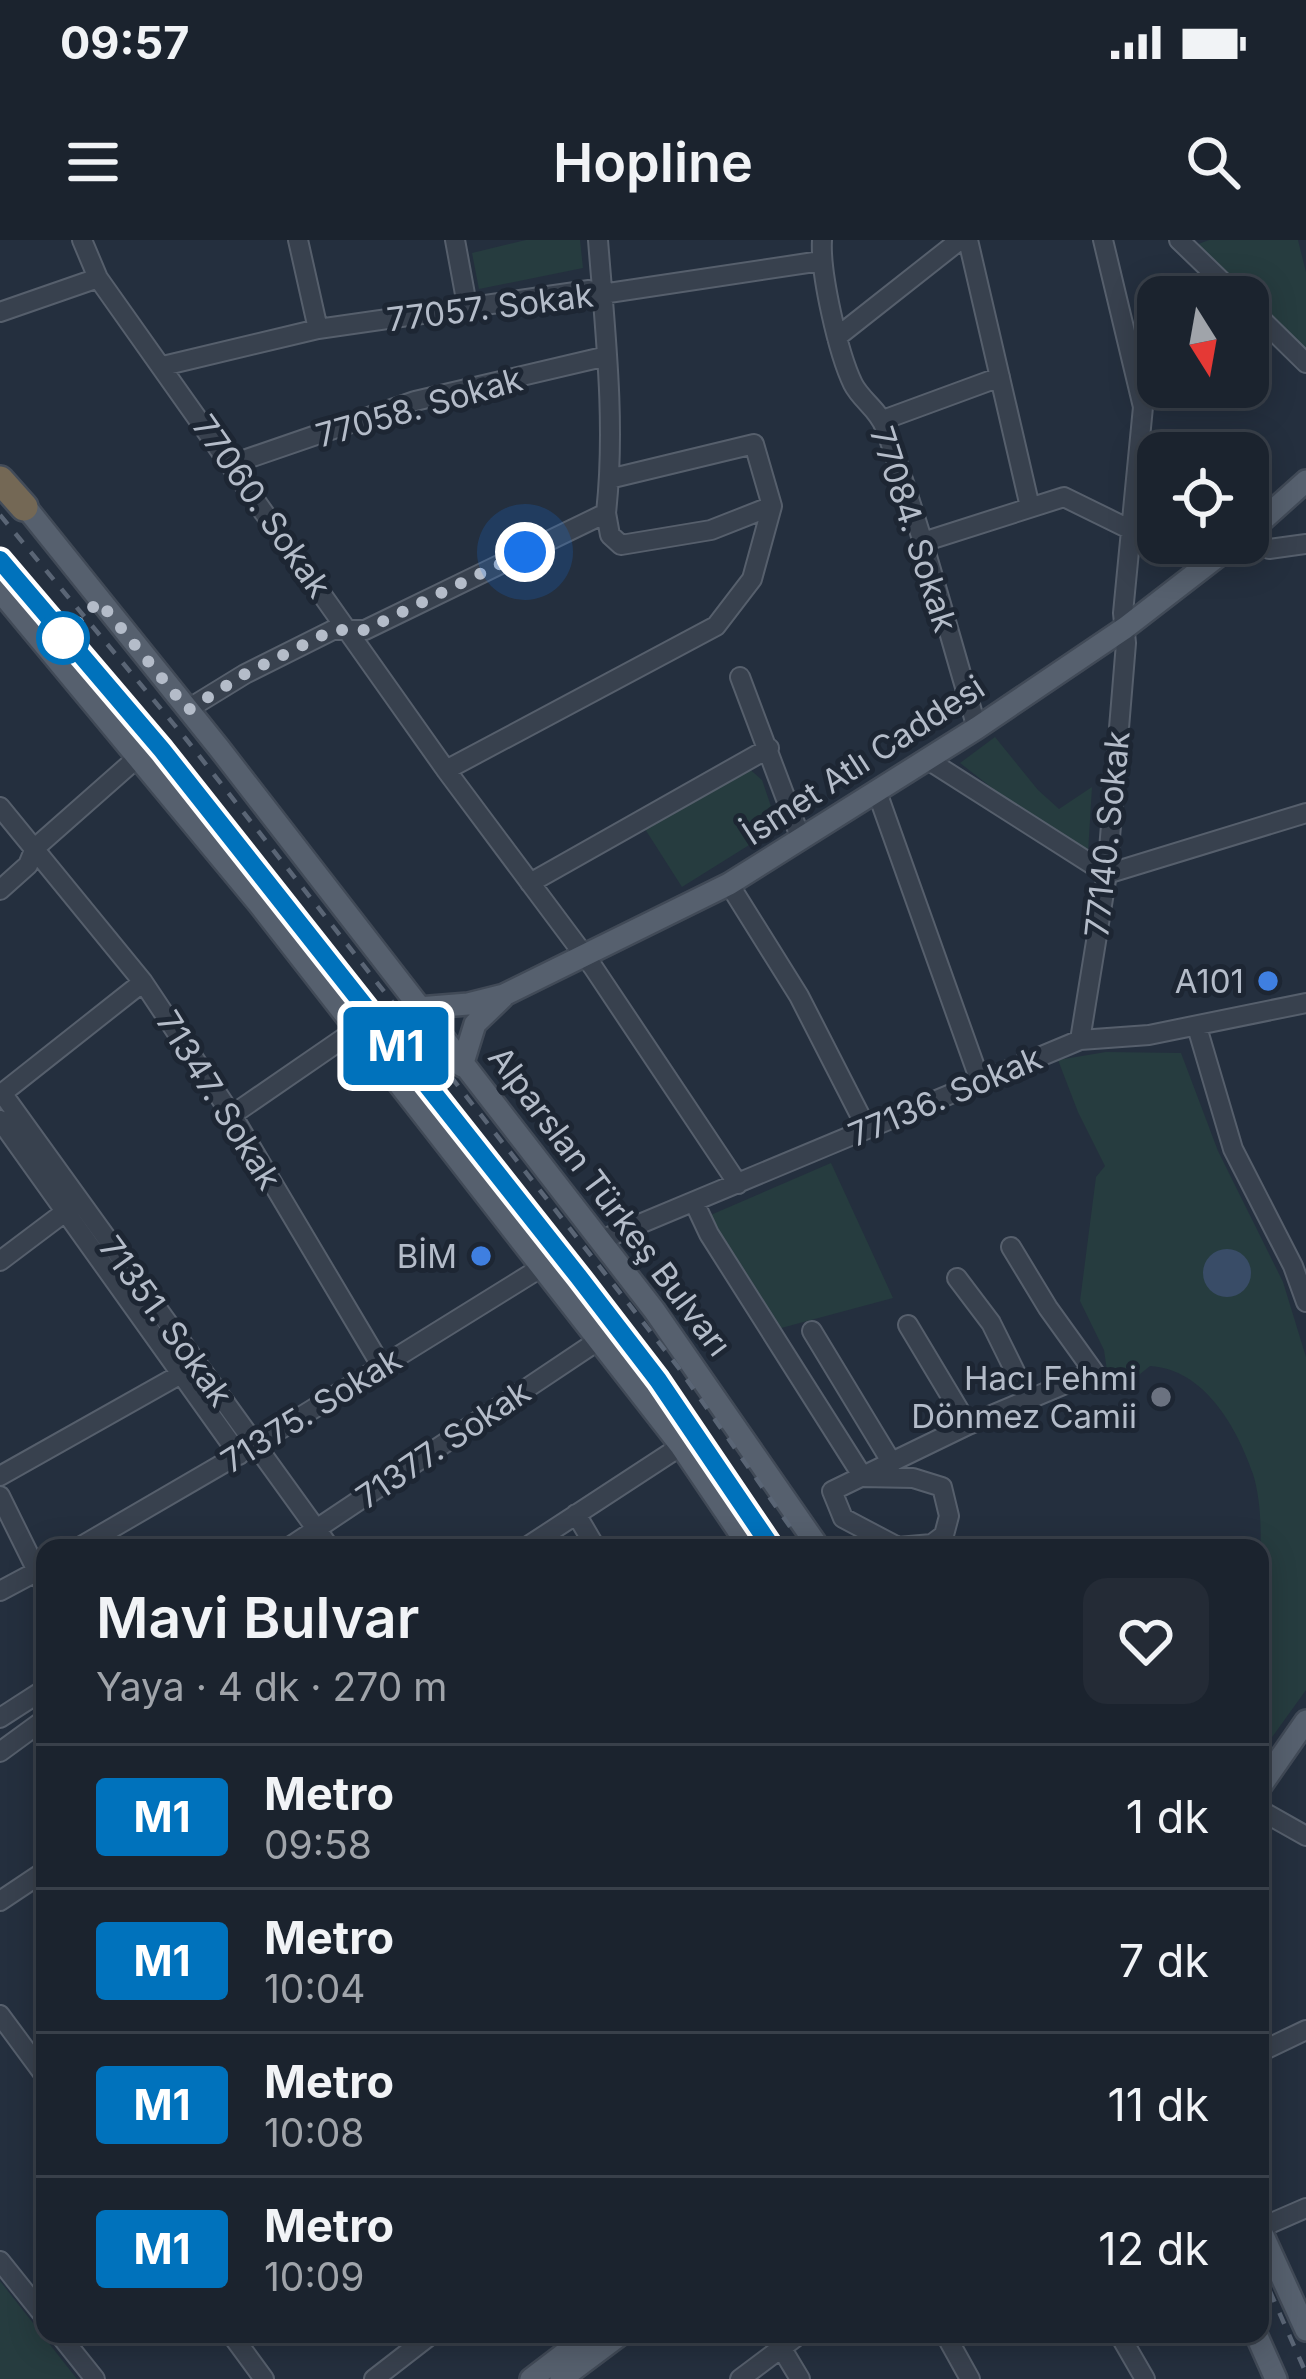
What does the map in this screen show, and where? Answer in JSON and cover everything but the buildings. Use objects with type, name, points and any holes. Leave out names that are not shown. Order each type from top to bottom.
[{"type":"highway","name":"Alparslan Türkeş Bulvarı","points":[[0,480],[23,507]]},
{"type":"main road","name":"Alparslan Türkeş Bulvarı","points":[[0,470],[23,507],[188,710],[653,1310],[814,1539]]},
{"type":"main road","points":[[1269,516],[1306,482]]},
{"type":"main road","points":[[1285,502],[1306,491]]},
{"type":"main road","name":"İsmet Atlı Caddesi","points":[[504,995],[730,884],[977,728],[1125,628],[1208,564]]},
{"type":"main road","points":[[0,591],[259,904],[681,1446],[744,1539]]},
{"type":"main road","points":[[418,1008],[504,995]]},
{"type":"main road","points":[[462,1066],[475,1024],[504,995]]},
{"type":"main road","points":[[1269,1774],[1306,1721]]},
{"type":"main road","points":[[1269,2248],[1306,2330]]},
{"type":"main road","points":[[531,2379],[578,2343]]},
{"type":"main road","points":[[561,2379],[609,2343]]},
{"type":"main road","points":[[1260,2343],[1276,2379]]},
{"type":"street","name":"77060. Sokak","points":[[82,240],[98,278],[446,770],[586,956],[738,1184]]},
{"type":"street","points":[[298,240],[318,329]]},
{"type":"street","points":[[457,240],[466,305]]},
{"type":"street","points":[[598,240],[607,356],[606,513],[610,535],[621,544],[711,530],[772,506]]},
{"type":"street","name":"77084. Sokak","points":[[822,240],[821,261],[837,337],[853,386],[883,420],[977,728]]},
{"type":"street","points":[[837,337],[964,240],[1030,507]]},
{"type":"street","name":"77140. Sokak","points":[[1080,1040],[1107,874],[1143,407],[1103,240]]},
{"type":"street","points":[[1179,240],[1216,276]]},
{"type":"street","name":"77057. Sokak","points":[[163,366],[318,329],[466,305],[589,290],[602,294],[821,261]]},
{"type":"street","points":[[0,312],[98,278]]},
{"type":"street","points":[[1269,327],[1306,363]]},
{"type":"street","name":"77058. Sokak","points":[[232,464],[415,401],[607,356]]},
{"type":"street","points":[[883,420],[1000,376]]},
{"type":"street","points":[[446,770],[716,626],[752,578],[772,506],[754,445],[609,479]]},
{"type":"street","points":[[923,542],[1064,497],[1132,530]]},
{"type":"street","points":[[188,710],[245,674],[333,630],[365,630],[606,513]]},
{"type":"street","points":[[1269,550],[1306,544]]},
{"type":"street","points":[[740,677],[802,839]]},
{"type":"street","points":[[530,884],[769,748]]},
{"type":"street","points":[[0,890],[28,865],[35,848],[137,758]]},
{"type":"street","points":[[928,760],[1107,874],[1306,813]]},
{"type":"street","points":[[877,792],[980,1081]]},
{"type":"street","name":"71347. Sokak","points":[[0,807],[143,982],[232,1115],[382,1366]]},
{"type":"street","points":[[730,884],[799,996],[867,1129]]},
{"type":"street","points":[[1,1094],[143,982]]},
{"type":"street","name":"77136. Sokak","points":[[599,1241],[1080,1040],[1197,1027],[1306,1004]]},
{"type":"street","points":[[1197,1027],[1233,1149],[1300,1264],[1306,1302]]},
{"type":"street","points":[[232,1115],[354,1031]]},
{"type":"street","name":"71351. Sokak","points":[[1,1094],[247,1450]]},
{"type":"street","name":"71351. Sokak","points":[[0,1120],[181,1374],[324,1539]]},
{"type":"street","points":[[694,1202],[709,1234],[863,1478]]},
{"type":"street","points":[[0,1261],[65,1212]]},
{"type":"street","points":[[883,1539],[843,1518],[832,1491],[968,1425],[1094,1372],[1011,1247]]},
{"type":"street","name":"71375. Sokak","points":[[94,1539],[542,1267]]},
{"type":"street","points":[[957,1278],[991,1323],[1029,1400]]},
{"type":"street","points":[[908,1325],[968,1425]]},
{"type":"street","points":[[812,1330],[892,1463]]},
{"type":"street","name":"71377. Sokak","points":[[301,1539],[599,1340]]},
{"type":"street","points":[[0,1476],[181,1374]]},
{"type":"street","points":[[538,1539],[681,1446]]},
{"type":"street","points":[[863,1478],[913,1478],[942,1487],[949,1516],[939,1539]]},
{"type":"street","points":[[0,1496],[36,1564]]},
{"type":"street","points":[[576,1514],[591,1539]]},
{"type":"street","points":[[0,1591],[36,1577]]},
{"type":"street","points":[[0,1718],[36,1695]]},
{"type":"street","points":[[0,1752],[36,1726]]},
{"type":"street","points":[[1269,1815],[1306,1836]]},
{"type":"street","points":[[0,1900],[36,1877]]},
{"type":"street","points":[[0,2015],[36,2063]]},
{"type":"street","points":[[1269,2048],[1306,2030]]},
{"type":"street","points":[[1269,2224],[1306,2208]]},
{"type":"street","points":[[0,2261],[36,2306]]},
{"type":"street","points":[[66,2343],[95,2379]]},
{"type":"street","points":[[238,2343],[264,2379]]},
{"type":"street","points":[[374,2379],[420,2343]]},
{"type":"street","points":[[740,2379],[775,2343]]},
{"type":"street","points":[[778,2343],[800,2379]]},
{"type":"street","points":[[950,2343],[970,2379]]},
{"type":"street","points":[[1124,2343],[1145,2379]]},
{"type":"green space","points":[[526,240],[580,240],[583,268],[479,289],[472,253]]},
{"type":"green space","points":[[1209,240],[1298,240],[1306,272],[1306,358],[1269,321],[1269,276],[1223,276],[1193,246]]},
{"type":"green space","points":[[995,737],[1059,809],[1092,787],[1088,853],[1078,855],[960,763]]},
{"type":"green space","points":[[746,766],[762,780],[778,827],[682,887],[645,829]]},
{"type":"green space","points":[[1106,1052],[1181,1053],[1218,1151],[1283,1282],[1306,1357],[1306,1690],[1269,1741],[1269,1539],[1260,1539],[1253,1474],[1228,1420],[1187,1378],[1150,1366],[1119,1391],[1107,1371],[1104,1350],[1080,1301],[1096,1177],[1105,1166],[1058,1060]]},
{"type":"green space","points":[[831,1163],[893,1298],[770,1331],[706,1217]]},
{"type":"green space","points":[[0,2281],[36,2327],[36,2343],[49,2343],[77,2379],[0,2379]]},
{"type":"water","points":[[1227,1249],[1244,1256],[1251,1273],[1244,1290],[1227,1297],[1210,1290],[1203,1273],[1210,1256]]},
{"type":"railway","points":[[0,515],[186,739],[678,1367],[799,1539]]},
{"type":"railway","points":[[0,560],[162,750],[658,1380],[766,1539]]},
{"type":"railway","points":[[1269,2289],[1306,2373]]},
{"type":"metro line","name":"M1","points":[[0,560],[162,750],[578,1276],[658,1380],[766,1539]]},
{"type":"place","name":"A101","points":[[1268,981]]},
{"type":"place","name":"BİM","points":[[481,1256]]},
{"type":"place","name":"Hacı Fehmi Dönmez Camii","points":[[1161,1397]]},
{"type":"route","points":[[63,638],[99,601],[188,710],[245,674],[333,630],[365,630],[525,552]]}]
